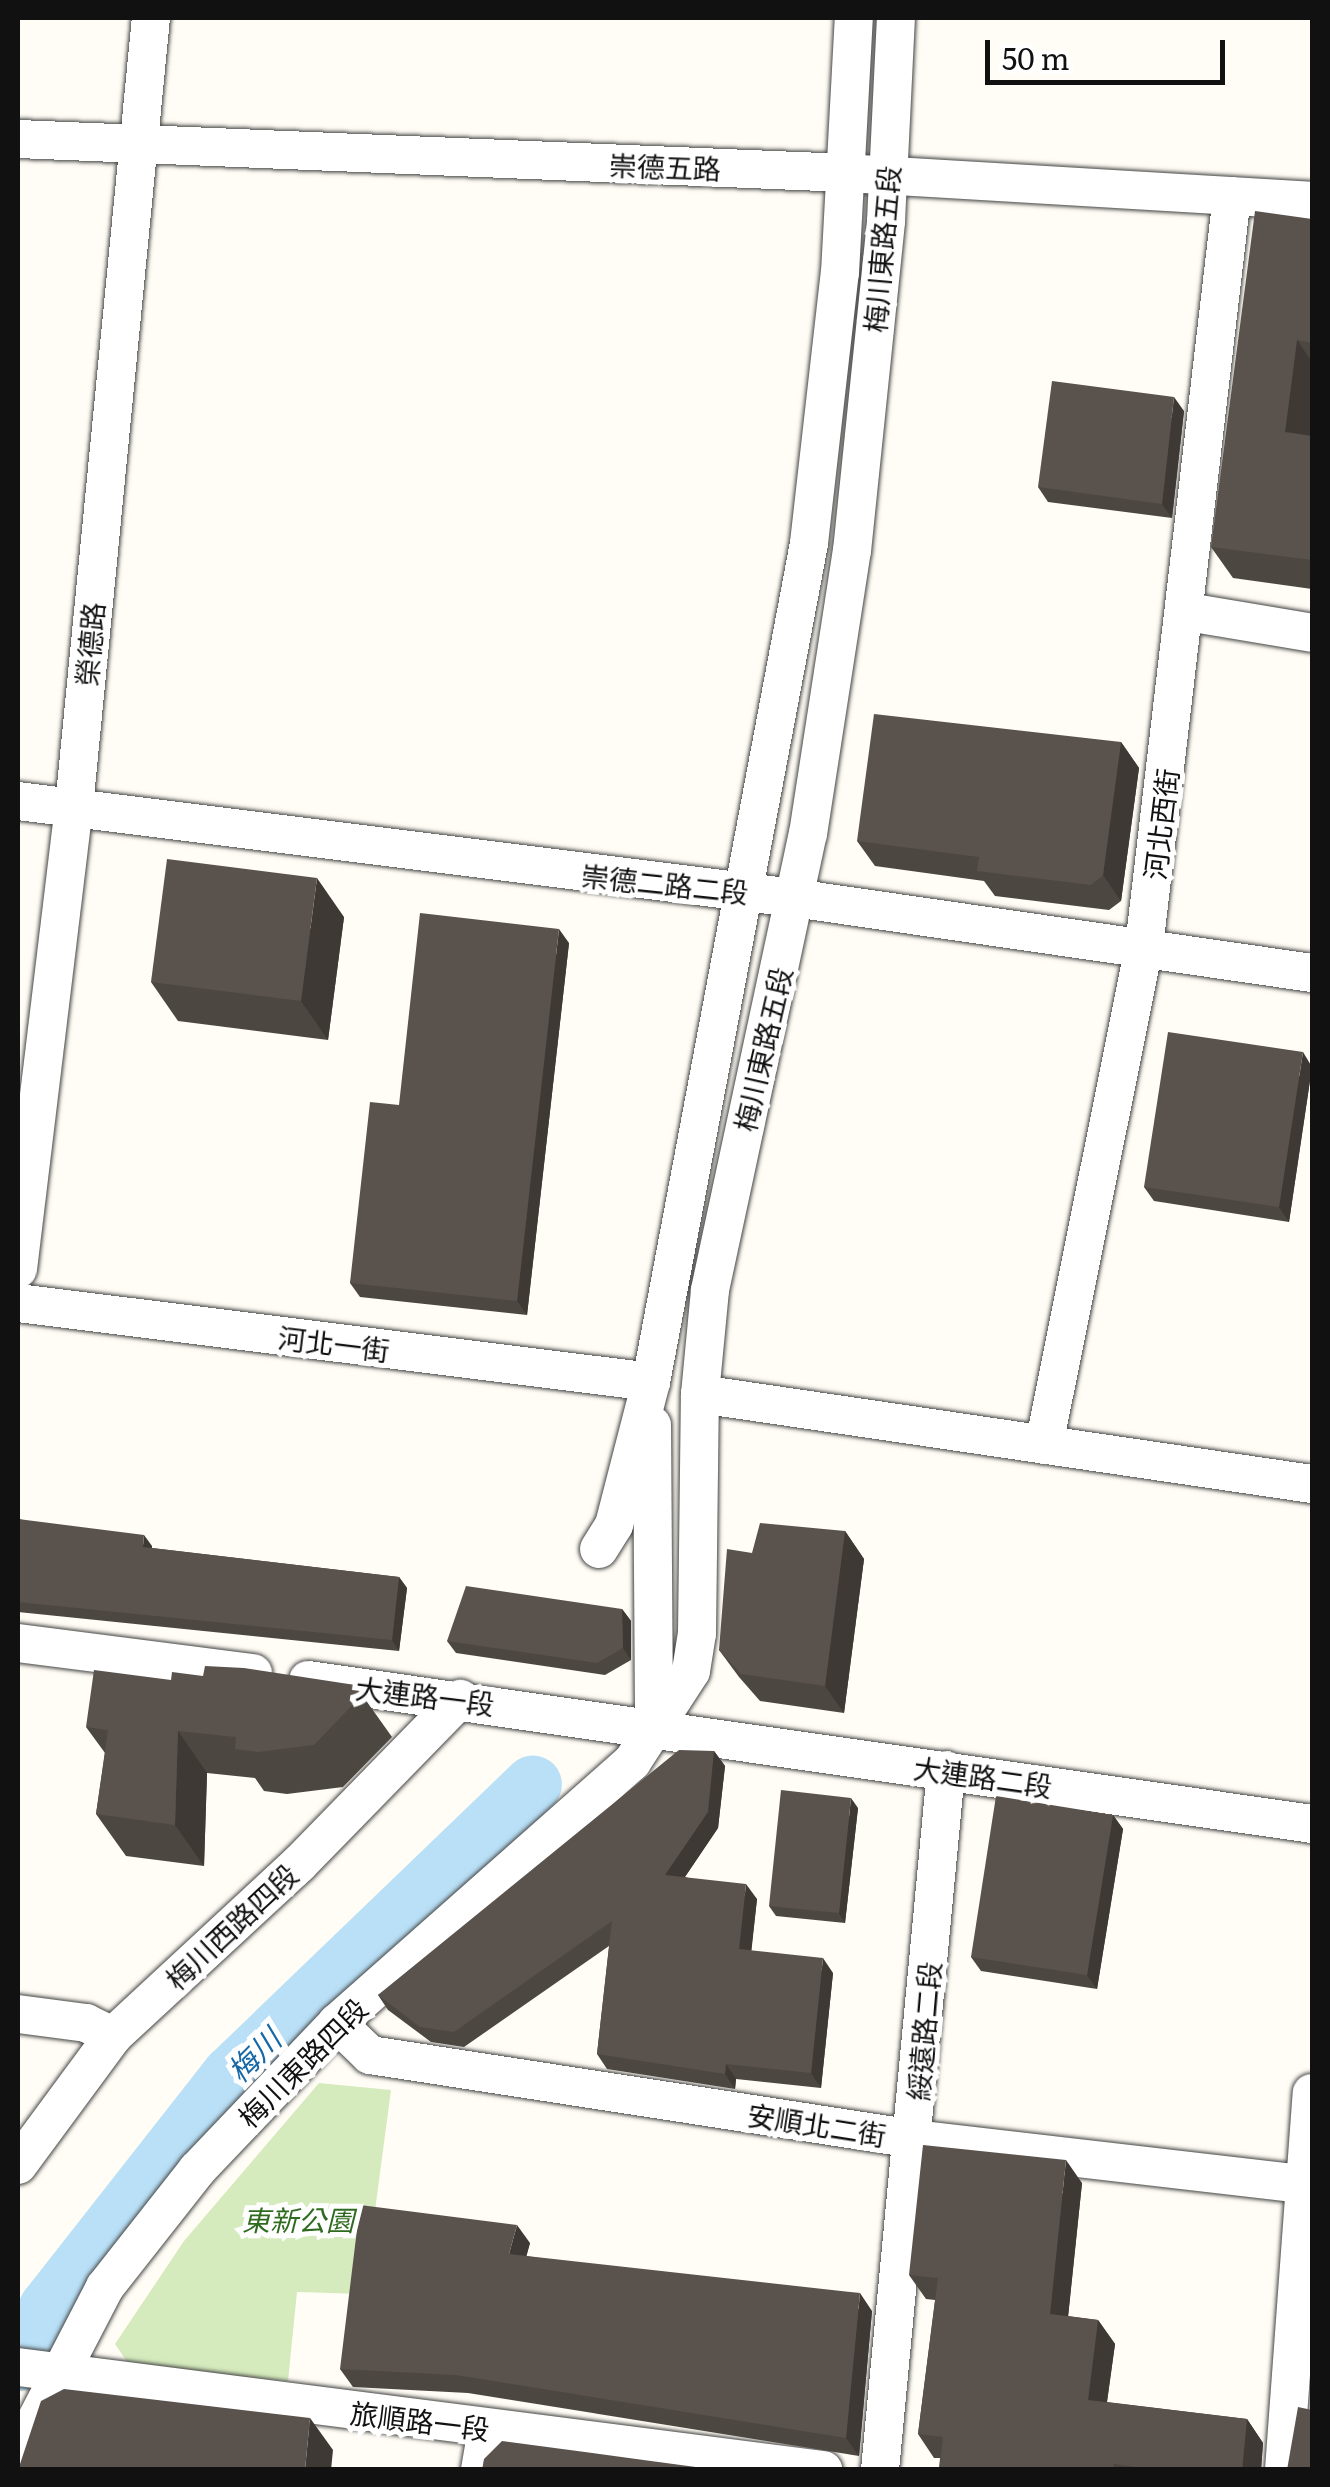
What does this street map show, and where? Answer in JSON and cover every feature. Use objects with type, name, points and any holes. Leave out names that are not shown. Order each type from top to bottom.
[{"type":"street","name":"榮德路","points":[[18,1268],[74,807],[150,18]]},
{"type":"street","name":"梅川東路五段","points":[[599,1549],[614,1525],[650,1382],[746,892],[809,543],[845,173],[854,18]]},
{"type":"street","name":"梅川東路五段","points":[[654,1727],[683,1690],[697,1634],[700,1394],[729,1194],[794,898],[852,551],[888,175],[896,18]]},
{"type":"street","name":"崇德五路","points":[[18,139],[888,175],[1312,200]]},
{"type":"street","name":"河北西街","points":[[1044,1445],[1144,947],[1187,612],[1232,196]]},
{"type":"street","points":[[1187,612],[1312,632]]},
{"type":"street","name":"崇德二路二段","points":[[18,801],[794,898],[1312,973]]},
{"type":"street","name":"河北一街","points":[[18,1302],[650,1382]]},
{"type":"street","name":"梅川東路五段","points":[[650,1382],[654,1727]]},
{"type":"street","points":[[700,1394],[1312,1484]]},
{"type":"street","name":"大連路一段","points":[[18,1644],[654,1727]]},
{"type":"street","name":"梅川西路四段","points":[[18,2165],[113,2036],[299,1864],[460,1699]]},
{"type":"street","name":"大連路二段","points":[[654,1727],[1312,1824]]},
{"type":"street","name":"梅川東路四段","points":[[18,2455],[33,2370],[197,2170],[337,2023],[632,1762],[654,1727]]},
{"type":"street","name":"綏遠路二段","points":[[880,2470],[946,1770]]},
{"type":"street","points":[[18,2014],[86,2023],[113,2036]]},
{"type":"street","name":"安順北二街","points":[[337,2023],[370,2055],[914,2139],[1309,2184]]},
{"type":"street","points":[[1284,2470],[1309,2184],[1312,2093]]},
{"type":"street","name":"旅順路一段","points":[[33,2370],[824,2470]]},
{"type":"street","points":[[480,2470],[487,2429]]},
{"type":"green space","name":"東新公園","points":[[319,2083],[391,2090],[364,2294],[297,2292],[288,2381],[130,2366],[115,2344],[184,2241]]},
{"type":"building","points":[[1255,211],[1312,219],[1312,343],[1297,340],[1285,432],[1312,436],[1312,560],[1211,547]]},
{"type":"building","points":[[1052,381],[1174,397],[1162,504],[1038,487]]},
{"type":"building","points":[[874,714],[1121,742],[1103,875],[1091,885],[977,871],[979,857],[857,841]]},
{"type":"building","points":[[167,859],[317,878],[301,1001],[151,982]]},
{"type":"building","points":[[420,913],[559,929],[517,1301],[350,1283],[370,1102],[399,1105]]},
{"type":"building","points":[[1168,1032],[1303,1052],[1279,1207],[1144,1187]]},
{"type":"building","points":[[18,1519],[144,1535],[143,1547],[399,1577],[392,1640],[18,1602]]},
{"type":"building","points":[[760,1523],[845,1531],[825,1686],[741,1674],[719,1650],[727,1549],[752,1553]]},
{"type":"building","points":[[466,1586],[622,1609],[623,1648],[597,1663],[447,1641]]},
{"type":"building","points":[[205,1666],[355,1685],[362,1695],[314,1745],[258,1752],[235,1749],[236,1737],[178,1731],[175,1825],[96,1814],[108,1730],[86,1727],[94,1670],[171,1680],[172,1672],[203,1676]]},
{"type":"building","points":[[679,1750],[714,1751],[708,1812],[665,1875],[746,1884],[739,1949],[823,1958],[811,2073],[726,2064],[725,2074],[597,2054],[612,1921],[454,2032],[420,2027],[378,1995]]},
{"type":"building","points":[[781,1790],[851,1798],[839,1913],[769,1906]]},
{"type":"building","points":[[996,1796],[1113,1815],[1087,1975],[971,1957]]},
{"type":"building","points":[[923,2145],[1066,2160],[1050,2314],[1098,2320],[1088,2400],[1247,2419],[1242,2470],[1158,2470],[1114,2464],[1113,2470],[939,2470],[943,2437],[918,2434],[938,2278],[909,2275]]},
{"type":"building","points":[[360,2205],[517,2225],[509,2254],[860,2293],[846,2438],[456,2375],[340,2369]]},
{"type":"building","points":[[64,2389],[310,2418],[305,2470],[18,2470],[41,2401]]},
{"type":"building","points":[[1298,2407],[1312,2410],[1312,2470],[1287,2470]]},
{"type":"building","points":[[502,2441],[718,2470],[482,2470],[484,2459]]},
{"type":"waterway","name":"梅川","points":[[18,2362],[48,2308],[231,2075],[533,1784]]}]
